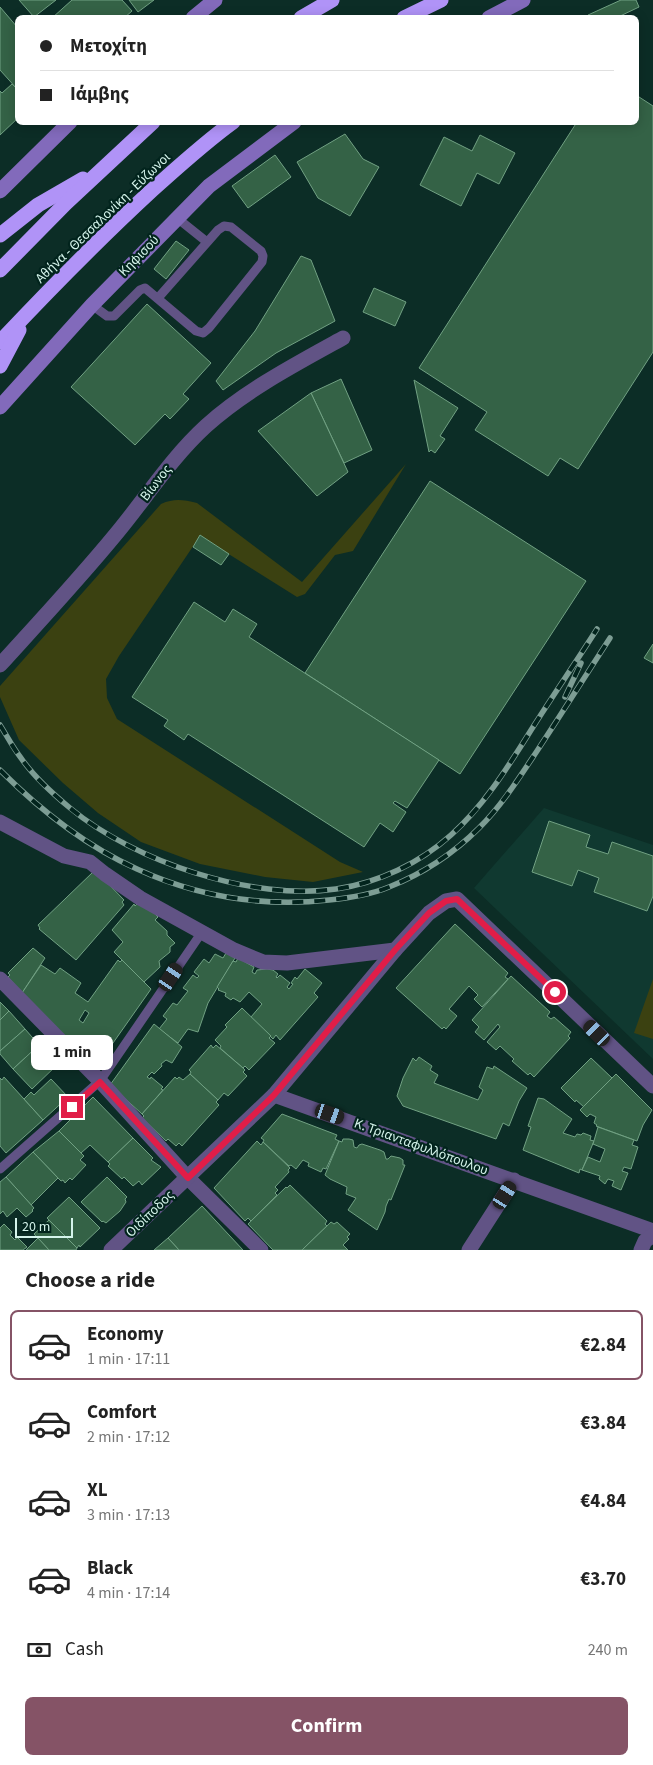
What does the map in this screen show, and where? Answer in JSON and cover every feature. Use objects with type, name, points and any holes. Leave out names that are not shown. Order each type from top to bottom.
[{"type":"highway","points":[[306,15],[332,0]]},
{"type":"highway","points":[[410,15],[441,0]]},
{"type":"highway","points":[[0,270],[66,203],[150,125]]},
{"type":"highway","name":"Αθήνα - Θεσσαλονίκη - Εύζωνοι","points":[[0,342],[136,205],[211,139],[230,125]]},
{"type":"highway","points":[[0,235],[38,205],[108,164]]},
{"type":"highway","points":[[0,366],[26,314]]},
{"type":"main road","points":[[197,15],[215,0]]},
{"type":"main road","points":[[495,15],[523,0]]},
{"type":"main road","points":[[0,191],[67,125]]},
{"type":"main road","name":"Κηφισού","points":[[0,407],[92,305],[176,218],[209,186],[290,125]]},
{"type":"street","name":"Βίωνος","points":[[0,665],[116,534],[177,456],[206,427],[238,400],[282,372],[343,338]]},
{"type":"street","points":[[0,822],[64,856],[90,862],[140,898],[234,950],[263,962],[287,963],[395,950]]},
{"type":"street","name":"Οιδίποδος","points":[[118,1248],[274,1095],[395,950],[429,913],[446,901],[457,899],[653,1086]]},
{"type":"street","points":[[0,979],[100,1082],[188,1178],[261,1250]]},
{"type":"street","name":"Κ. Τριανταφυλλόπουλου","points":[[274,1095],[653,1231]]},
{"type":"street","points":[[469,1250],[514,1180]]},
{"type":"street","points":[[642,1250],[645,1241],[653,1235]]},
{"type":"lane","points":[[176,218],[207,242]]},
{"type":"lane","points":[[92,305],[107,316],[114,316],[140,290],[145,288],[196,331],[203,332],[209,328],[262,262],[263,256],[261,251],[231,227],[224,226],[207,242],[158,298]]},
{"type":"lane","points":[[0,1169],[100,1082],[202,932]]},
{"type":"shaded area","points":[[544,808],[653,845],[653,1059],[474,888]]},
{"type":"green space","points":[[406,464],[353,551],[335,555],[305,594],[297,597],[200,536],[119,656],[106,679],[107,698],[117,719],[340,862],[363,872],[313,882],[265,877],[200,864],[141,842],[98,813],[63,783],[19,740],[0,697],[0,686],[161,504],[179,500],[197,503],[302,582]]},
{"type":"green space","points":[[653,979],[653,1039],[634,1033]]},
{"type":"building","points":[[19,0],[56,0],[37,15],[32,15]]},
{"type":"building","points":[[72,0],[122,0],[132,11],[127,15],[55,15]]},
{"type":"building","points":[[129,0],[154,0],[138,12]]},
{"type":"building","points":[[621,0],[636,0],[639,7],[622,15],[588,15]]},
{"type":"building","points":[[0,7],[15,24],[15,87],[0,70]]},
{"type":"building","points":[[12,84],[15,87],[15,121],[0,135],[0,91],[2,93]]},
{"type":"building","points":[[639,97],[653,106],[653,352],[578,469],[560,458],[548,476],[475,430],[487,412],[419,368],[575,125],[639,125]]},
{"type":"building","points":[[345,134],[363,159],[379,167],[350,216],[318,198],[297,162]]},
{"type":"building","points":[[480,135],[515,153],[499,184],[477,173],[461,206],[420,185],[444,137],[472,151]]},
{"type":"building","points":[[275,155],[291,177],[248,208],[232,186]]},
{"type":"building","points":[[176,241],[189,250],[166,279],[154,269]]},
{"type":"building","points":[[301,256],[311,260],[335,321],[276,353],[223,390],[216,381],[255,331]]},
{"type":"building","points":[[374,288],[406,302],[395,326],[363,312]]},
{"type":"building","points":[[147,304],[211,363],[183,394],[189,399],[170,419],[165,414],[135,445],[71,387]]},
{"type":"building","points":[[341,379],[372,450],[344,463],[311,393]]},
{"type":"building","points":[[414,380],[458,408],[440,436],[445,439],[435,453],[431,450],[429,452]]},
{"type":"building","points":[[311,393],[348,472],[317,496],[258,431]]},
{"type":"building","points":[[430,481],[586,581],[460,774],[305,673]]},
{"type":"building","points":[[200,535],[229,554],[221,565],[193,547]]},
{"type":"building","points":[[194,602],[225,622],[233,609],[257,624],[249,637],[439,760],[407,808],[395,801],[393,803],[406,812],[393,832],[380,823],[364,847],[188,734],[184,740],[164,726],[168,720],[132,697]]},
{"type":"building","points":[[653,644],[653,663],[644,658]]},
{"type":"building","points":[[549,821],[590,835],[586,847],[608,854],[612,842],[653,856],[653,896],[647,911],[594,892],[599,878],[578,870],[572,886],[532,872]]},
{"type":"building","points":[[93,872],[98,873],[124,900],[122,902],[124,905],[76,960],[39,929],[38,925]]},
{"type":"building","points":[[138,903],[148,907],[158,917],[155,920],[167,931],[167,935],[175,943],[170,947],[170,952],[159,961],[160,967],[144,982],[114,952],[123,942],[112,930],[134,904],[135,906]]},
{"type":"building","points":[[455,924],[508,973],[505,977],[508,979],[482,1007],[474,999],[478,995],[469,986],[449,1009],[457,1016],[446,1029],[444,1027],[442,1029],[396,988]]},
{"type":"building","points":[[33,948],[45,958],[22,993],[8,977],[10,975],[8,973]]},
{"type":"building","points":[[226,953],[235,958],[208,1003],[198,1032],[188,1029],[178,1043],[159,1029],[167,1019],[163,1016],[173,1003],[177,1005],[188,991],[183,988],[193,975],[197,978],[199,976],[194,972],[204,959],[209,963],[215,954],[223,958]]},
{"type":"building","points":[[238,958],[254,967],[252,972],[255,974],[257,970],[273,970],[278,974],[277,978],[280,975],[290,983],[287,987],[289,989],[295,977],[297,979],[305,969],[322,983],[314,993],[318,997],[280,1040],[276,1035],[273,1039],[251,1017],[262,1004],[249,992],[240,1002],[233,998],[231,1000],[225,996],[226,993],[218,990],[217,987],[233,961],[236,962]]},
{"type":"building","points":[[118,960],[120,962],[122,960],[151,989],[94,1070],[22,993],[41,965],[55,974],[60,968],[81,983],[75,993],[88,1002]],"holes":[[[85,1010],[89,1013],[83,1023],[79,1020]]]},
{"type":"building","points":[[511,976],[550,1012],[547,1016],[551,1019],[554,1017],[571,1032],[568,1036],[570,1038],[534,1077],[530,1073],[528,1075],[512,1061],[514,1059],[500,1046],[496,1050],[487,1042],[500,1027],[498,1024],[484,1040],[475,1032],[479,1027],[472,1020]]},
{"type":"building","points":[[0,1002],[9,1011],[0,1020]]},
{"type":"building","points":[[242,1008],[271,1036],[269,1038],[275,1043],[249,1070],[245,1066],[243,1068],[220,1048],[221,1046],[215,1040],[227,1027],[225,1025]]},
{"type":"building","points":[[9,1011],[25,1029],[0,1051],[0,1020]]},
{"type":"building","points":[[154,1024],[182,1047],[172,1063],[166,1060],[154,1074],[152,1072],[147,1077],[150,1079],[151,1077],[163,1087],[161,1089],[163,1090],[142,1114],[110,1085]]},
{"type":"building","points":[[25,1029],[39,1045],[13,1069],[0,1054],[0,1051]]},
{"type":"building","points":[[39,1045],[58,1064],[32,1089],[13,1069]]},
{"type":"building","points":[[211,1045],[213,1048],[216,1045],[243,1068],[245,1070],[243,1072],[247,1076],[228,1096],[224,1093],[218,1100],[190,1074],[189,1070]]},
{"type":"building","points":[[419,1057],[432,1066],[430,1070],[438,1075],[434,1083],[478,1100],[483,1090],[479,1087],[487,1067],[493,1069],[494,1066],[527,1088],[519,1101],[509,1126],[503,1123],[496,1139],[403,1106],[397,1096],[413,1058],[416,1061]]},
{"type":"building","points":[[591,1058],[612,1078],[584,1107],[576,1100],[575,1102],[561,1088]]},
{"type":"building","points":[[190,1074],[218,1100],[216,1102],[219,1105],[182,1146],[179,1143],[176,1146],[168,1139],[166,1141],[142,1118],[144,1116],[142,1114],[175,1077],[183,1080]]},
{"type":"building","points":[[616,1074],[652,1110],[643,1125],[637,1141],[596,1126],[594,1123],[596,1117],[590,1114],[587,1117],[580,1110]]},
{"type":"building","points":[[4,1077],[43,1120],[6,1153],[0,1146],[0,1078],[2,1080]]},
{"type":"building","points":[[51,1079],[68,1097],[43,1120],[24,1099],[31,1092],[34,1095]]},
{"type":"building","points":[[93,1097],[133,1138],[108,1162],[90,1145],[81,1153],[59,1131]]},
{"type":"building","points":[[538,1098],[544,1099],[572,1119],[563,1133],[575,1137],[577,1134],[581,1135],[583,1133],[591,1136],[590,1140],[594,1141],[579,1173],[523,1150],[531,1127],[528,1126]]},
{"type":"building","points":[[282,1114],[337,1135],[335,1139],[339,1141],[326,1169],[323,1168],[321,1172],[308,1166],[309,1163],[303,1160],[296,1169],[291,1165],[289,1166],[263,1142],[264,1140],[261,1138]]},
{"type":"building","points":[[598,1127],[634,1140],[632,1145],[638,1147],[631,1169],[624,1167],[622,1171],[628,1173],[621,1190],[612,1186],[614,1181],[608,1179],[605,1184],[599,1179],[600,1176],[582,1170],[588,1157],[600,1162],[605,1149],[593,1144]]},
{"type":"building","points":[[59,1131],[84,1156],[80,1160],[86,1165],[72,1180],[70,1178],[65,1183],[33,1152]]},
{"type":"building","points":[[133,1138],[153,1158],[151,1160],[161,1167],[142,1185],[139,1181],[133,1186],[108,1166],[110,1164],[108,1162]]},
{"type":"building","points":[[343,1139],[353,1140],[354,1147],[357,1148],[362,1144],[380,1150],[384,1152],[386,1159],[391,1156],[400,1158],[403,1160],[403,1165],[405,1165],[377,1230],[348,1210],[356,1198],[346,1194],[347,1187],[325,1175],[339,1141],[342,1142]]},
{"type":"building","points":[[257,1141],[261,1145],[263,1142],[290,1168],[289,1172],[275,1187],[278,1190],[275,1193],[277,1195],[251,1221],[248,1218],[245,1221],[214,1188]]},
{"type":"building","points":[[33,1152],[58,1178],[31,1205],[6,1177]]},
{"type":"building","points":[[6,1177],[34,1208],[26,1217],[17,1208],[7,1217],[3,1211],[0,1214],[0,1182]]},
{"type":"building","points":[[107,1177],[127,1197],[120,1211],[106,1223],[102,1222],[81,1202]]},
{"type":"building","points":[[290,1185],[327,1221],[325,1224],[327,1226],[302,1250],[273,1250],[248,1224]]},
{"type":"building","points":[[69,1197],[100,1228],[77,1248],[47,1218]]},
{"type":"building","points":[[202,1206],[243,1250],[179,1250],[168,1238]]},
{"type":"building","points":[[49,1220],[77,1248],[76,1250],[49,1250],[34,1234]]},
{"type":"building","points":[[331,1222],[334,1224],[337,1222],[350,1234],[347,1237],[349,1239],[343,1245],[348,1250],[302,1250]]},
{"type":"building","points":[[4,1224],[12,1232],[10,1235],[15,1240],[17,1237],[27,1247],[23,1250],[0,1250],[0,1228]]},
{"type":"building","points":[[38,1238],[49,1250],[26,1250]]},
{"type":"building","points":[[168,1238],[179,1250],[154,1250]]},
{"type":"railway","points":[[0,725],[26,765],[50,791],[97,827],[127,845],[161,861],[232,883],[269,889],[303,891],[336,889],[367,882],[398,870],[426,854],[451,835],[486,798],[597,629]]},
{"type":"railway","points":[[0,770],[64,826],[118,860],[160,879],[207,893],[255,901],[304,902],[359,896],[389,887],[425,869],[459,846],[479,828],[517,781],[610,638]]},
{"type":"railway","points":[[565,697],[581,663]]},
{"type":"route","points":[[72,1107],[100,1082],[188,1178],[274,1095],[395,950],[429,913],[446,901],[457,899],[555,992]]}]
